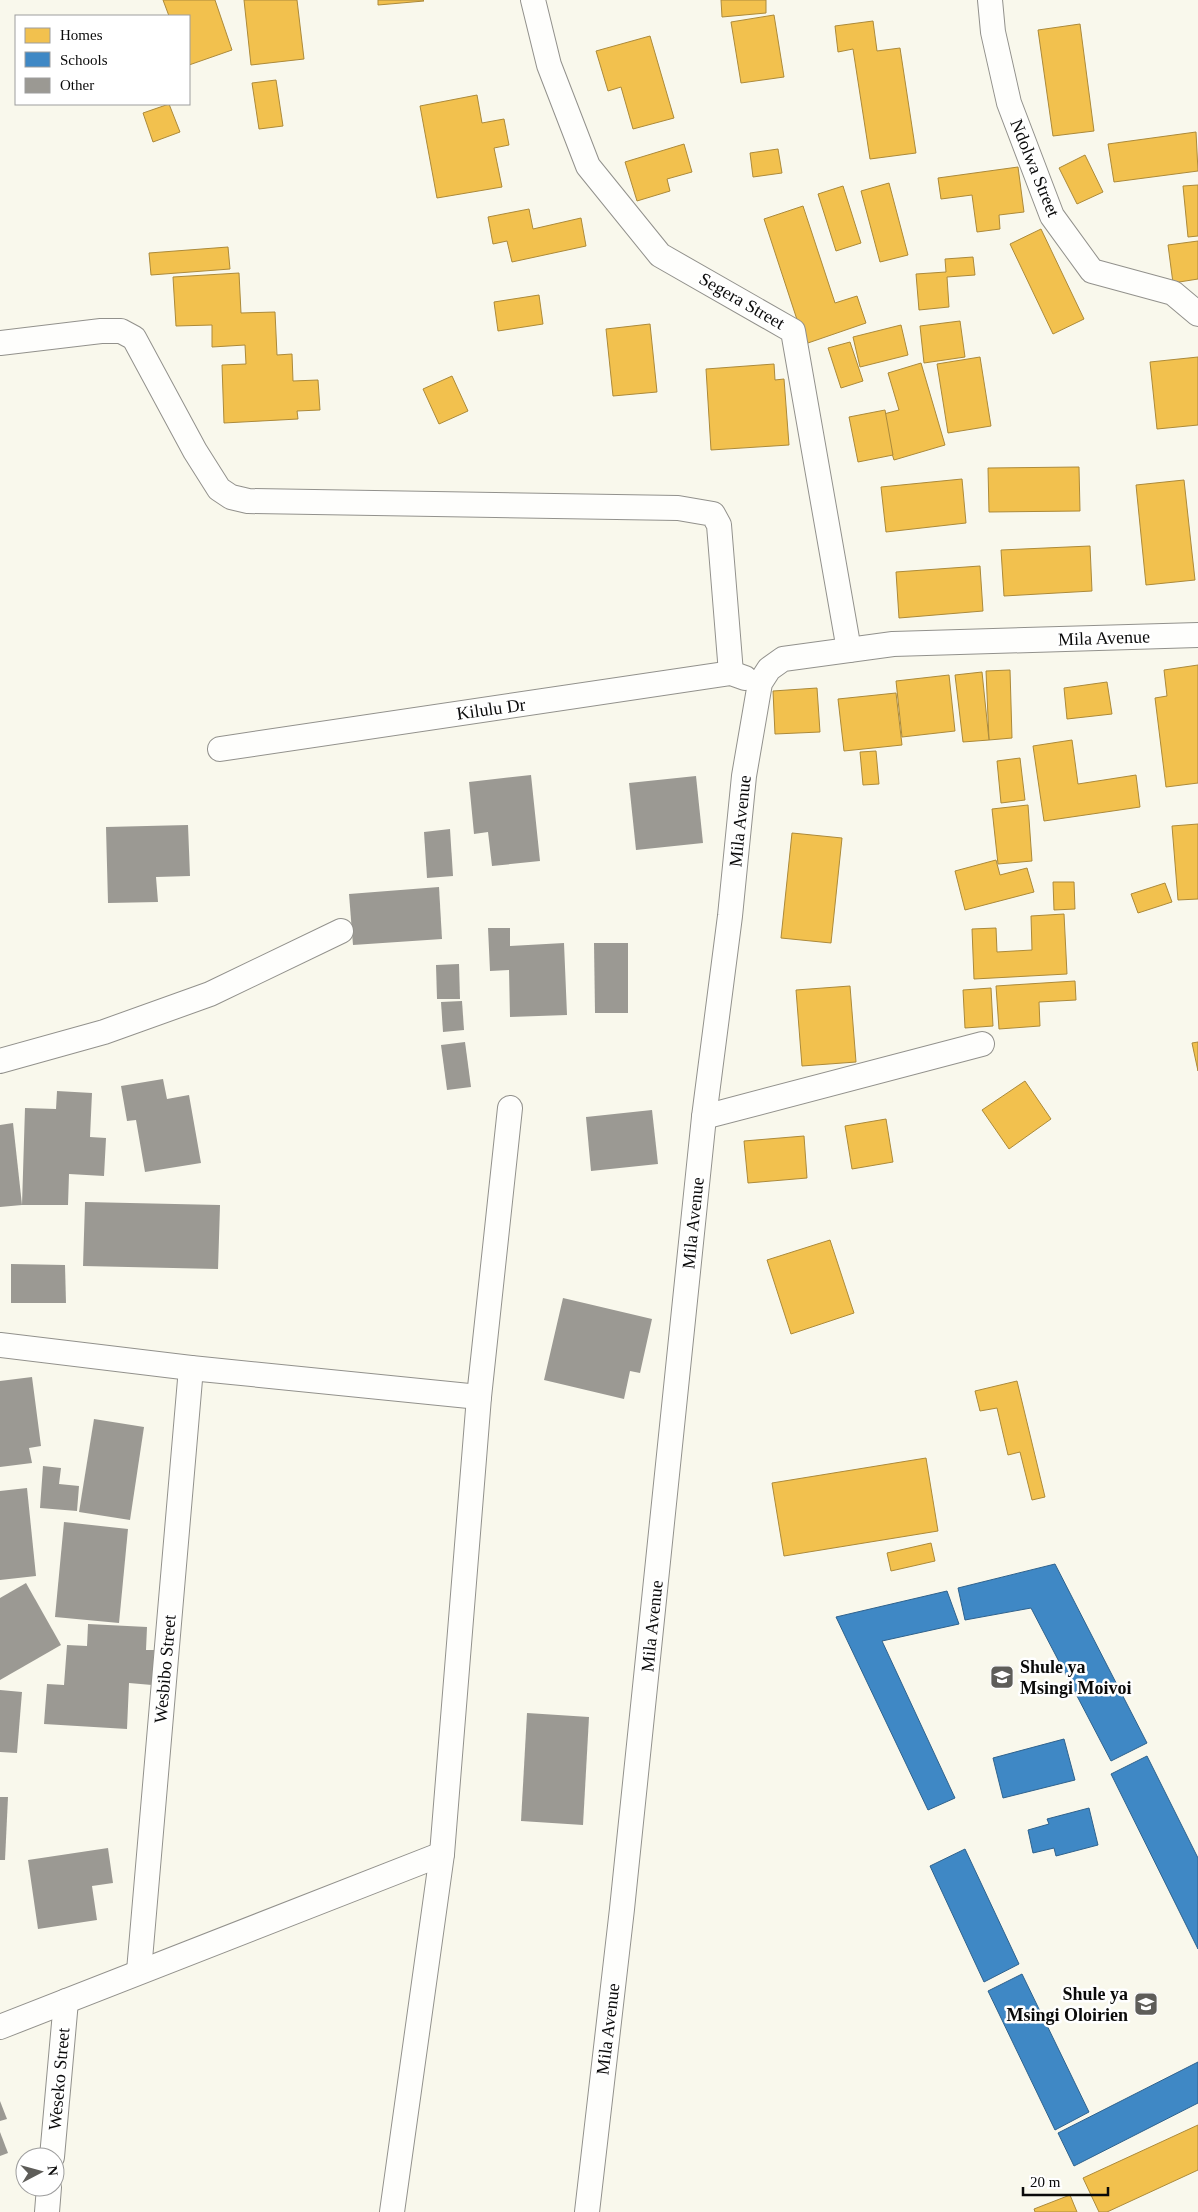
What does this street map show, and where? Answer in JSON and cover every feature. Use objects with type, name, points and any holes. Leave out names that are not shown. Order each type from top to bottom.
[{"type":"street","name":"Segera Street","points":[[533,0],[549,64],[588,166],[660,255],[793,331],[848,650]]},
{"type":"street","name":"Ndolwa Street","points":[[990,0],[993,32],[1009,103],[1052,216],[1092,271],[1173,293],[1198,314]]},
{"type":"street","points":[[0,343],[121,331],[134,338],[195,451],[219,489],[231,497],[248,501],[678,508],[713,514],[719,525],[731,674]]},
{"type":"street","name":"Mila Avenue","points":[[587,2212],[622,1909],[704,1117],[730,916],[744,776],[760,683],[769,668],[783,660],[893,644],[1198,635]]},
{"type":"street","name":"Kilulu Dr","points":[[220,749],[731,674],[760,683]]},
{"type":"street","points":[[0,1061],[104,1032],[210,994],[340,931]]},
{"type":"street","points":[[704,1117],[982,1044]]},
{"type":"street","points":[[392,2212],[442,1854],[479,1396],[510,1108]]},
{"type":"street","points":[[0,1345],[191,1368],[479,1396]]},
{"type":"street","name":"Wesbibo Street","points":[[139,1971],[191,1368]]},
{"type":"street","points":[[0,2026],[442,1854]]},
{"type":"street","name":"Weseko Street","points":[[53,2147],[66,2001]]},
{"type":"street","points":[[47,2212],[48,2197]]},
{"type":"building: Homes","points":[[163,0],[215,0],[232,50],[190,65],[190,15],[169,15]]},
{"type":"building: Homes","points":[[244,0],[297,0],[304,59],[251,65]]},
{"type":"building: Homes","points":[[378,0],[423,0],[424,1],[378,5]]},
{"type":"building: Homes","points":[[721,0],[766,0],[766,13],[722,17]]},
{"type":"building: Homes","points":[[774,15],[784,77],[741,83],[731,22]]},
{"type":"building: Homes","points":[[873,21],[877,51],[900,48],[916,153],[870,159],[853,49],[838,52],[835,26]]},
{"type":"building: Homes","points":[[1080,24],[1094,131],[1053,136],[1038,30]]},
{"type":"building: Homes","points":[[650,36],[674,118],[633,129],[621,87],[608,91],[596,51]]},
{"type":"building: Homes","points":[[276,80],[283,126],[259,129],[252,83]]},
{"type":"building: Homes","points":[[477,95],[482,123],[504,119],[509,145],[494,148],[502,187],[437,198],[420,106]]},
{"type":"building: Homes","points":[[169,105],[180,132],[153,142],[143,113]]},
{"type":"building: Homes","points":[[1196,132],[1198,171],[1114,182],[1108,144]]},
{"type":"building: Homes","points":[[684,144],[692,172],[667,179],[670,191],[637,201],[625,162]]},
{"type":"building: Homes","points":[[778,149],[782,173],[753,177],[750,153]]},
{"type":"building: Homes","points":[[1085,155],[1103,192],[1077,204],[1059,168]]},
{"type":"building: Homes","points":[[1018,167],[1024,212],[999,215],[1000,229],[977,232],[972,195],[941,199],[938,178]]},
{"type":"building: Homes","points":[[889,183],[908,255],[880,262],[861,191]]},
{"type":"building: Homes","points":[[1198,185],[1198,236],[1188,237],[1183,186]]},
{"type":"building: Homes","points":[[843,186],[861,243],[836,251],[818,194]]},
{"type":"building: Homes","points":[[803,206],[835,303],[857,296],[866,323],[805,344],[764,219]]},
{"type":"building: Homes","points":[[529,209],[533,229],[581,218],[586,246],[512,262],[507,241],[493,244],[488,217]]},
{"type":"building: Homes","points":[[1041,229],[1084,319],[1053,334],[1010,244]]},
{"type":"building: Homes","points":[[1198,241],[1198,279],[1173,283],[1168,245]]},
{"type":"building: Homes","points":[[228,247],[230,269],[151,275],[149,253]]},
{"type":"building: Homes","points":[[973,257],[975,275],[947,277],[949,307],[919,310],[916,274],[946,272],[945,259]]},
{"type":"building: Homes","points":[[239,273],[241,313],[275,312],[277,355],[292,354],[293,381],[318,380],[320,410],[297,411],[298,419],[224,423],[222,365],[246,364],[245,345],[212,347],[212,325],[176,326],[173,277]]},
{"type":"building: Homes","points":[[539,295],[543,324],[498,331],[494,302]]},
{"type":"building: Homes","points":[[960,321],[965,357],[924,363],[920,326]]},
{"type":"building: Homes","points":[[650,324],[657,392],[613,396],[606,329]]},
{"type":"building: Homes","points":[[901,325],[908,355],[860,367],[853,337]]},
{"type":"building: Homes","points":[[850,342],[863,381],[841,388],[828,348]]},
{"type":"building: Homes","points":[[980,357],[991,426],[948,433],[937,364]]},
{"type":"building: Homes","points":[[1198,357],[1198,425],[1157,429],[1150,362]]},
{"type":"building: Homes","points":[[921,363],[945,445],[894,460],[880,415],[899,410],[888,373]]},
{"type":"building: Homes","points":[[774,364],[775,380],[784,379],[789,445],[711,450],[706,369]]},
{"type":"building: Homes","points":[[452,376],[468,411],[439,424],[423,389]]},
{"type":"building: Homes","points":[[885,410],[893,455],[858,462],[849,417]]},
{"type":"building: Homes","points":[[1079,467],[1080,511],[989,512],[988,468]]},
{"type":"building: Homes","points":[[962,479],[966,523],[886,532],[881,487]]},
{"type":"building: Homes","points":[[1184,480],[1195,580],[1146,585],[1136,485]]},
{"type":"building: Homes","points":[[1090,546],[1092,591],[1004,596],[1001,550]]},
{"type":"building: Homes","points":[[980,566],[983,611],[899,618],[896,572]]},
{"type":"building: Homes","points":[[1198,665],[1198,783],[1166,787],[1155,698],[1167,696],[1164,670]]},
{"type":"building: Homes","points":[[1010,670],[1012,738],[989,740],[986,671]]},
{"type":"building: Homes","points":[[982,672],[989,740],[963,742],[955,675]]},
{"type":"building: Homes","points":[[949,675],[955,731],[902,737],[896,681]]},
{"type":"building: Homes","points":[[1107,682],[1112,714],[1067,719],[1064,688]]},
{"type":"building: Homes","points":[[817,688],[820,732],[775,734],[773,691]]},
{"type":"building: Homes","points":[[896,693],[902,745],[844,751],[838,699]]},
{"type":"building: Homes","points":[[1072,740],[1078,784],[1136,775],[1140,807],[1044,821],[1033,746]]},
{"type":"building: Homes","points":[[876,751],[879,784],[863,785],[860,752]]},
{"type":"building: Homes","points":[[1020,758],[1025,800],[1001,803],[997,761]]},
{"type":"building: Homes","points":[[1028,805],[1032,861],[998,864],[992,809]]},
{"type":"building: Homes","points":[[1198,824],[1198,899],[1178,900],[1172,826]]},
{"type":"building: Homes","points":[[792,833],[842,838],[831,943],[781,938]]},
{"type":"building: Homes","points":[[996,860],[1000,875],[1027,868],[1034,892],[965,910],[955,871]]},
{"type":"building: Homes","points":[[1053,882],[1074,882],[1075,909],[1054,910]]},
{"type":"building: Homes","points":[[1165,883],[1172,902],[1138,913],[1131,894]]},
{"type":"building: Homes","points":[[1064,914],[1067,974],[974,979],[972,929],[996,928],[997,952],[1032,950],[1031,916]]},
{"type":"building: Homes","points":[[1075,981],[1076,1000],[1039,1002],[1040,1026],[999,1029],[996,986]]},
{"type":"building: Homes","points":[[850,986],[856,1062],[802,1066],[796,990]]},
{"type":"building: Homes","points":[[991,988],[993,1026],[965,1028],[963,990]]},
{"type":"building: Homes","points":[[1198,1042],[1198,1071],[1192,1043]]},
{"type":"building: Homes","points":[[1025,1081],[1051,1119],[1009,1149],[982,1110]]},
{"type":"building: Homes","points":[[886,1119],[893,1162],[852,1169],[845,1126]]},
{"type":"building: Homes","points":[[804,1136],[807,1178],[748,1183],[744,1141]]},
{"type":"building: Homes","points":[[830,1240],[854,1313],[791,1334],[767,1260]]},
{"type":"building: Homes","points":[[1017,1381],[1045,1497],[1032,1500],[1020,1452],[1008,1455],[997,1408],[980,1411],[975,1391]]},
{"type":"building: Homes","points":[[926,1458],[938,1531],[784,1556],[772,1483]]},
{"type":"building: Homes","points":[[931,1543],[935,1561],[891,1571],[887,1553]]},
{"type":"building: Homes","points":[[1198,2125],[1198,2170],[1107,2212],[1099,2212],[1083,2178]]},
{"type":"building: Homes","points":[[1070,2195],[1077,2212],[1035,2212],[1034,2209]]},
{"type":"building: Schools","points":[[1055,1564],[1147,1743],[1111,1761],[1031,1608],[965,1620],[958,1588]]},
{"type":"building: Schools","points":[[947,1591],[959,1624],[882,1641],[955,1798],[928,1810],[836,1617]]},
{"type":"building: Schools","points":[[1064,1739],[1075,1780],[1003,1798],[993,1758]]},
{"type":"building: Schools","points":[[1147,1756],[1198,1858],[1198,1949],[1111,1774]]},
{"type":"building: Schools","points":[[1089,1808],[1098,1845],[1056,1856],[1054,1848],[1033,1853],[1028,1830],[1049,1824],[1047,1819]]},
{"type":"building: Schools","points":[[965,1849],[1019,1964],[984,1982],[930,1866]]},
{"type":"building: Schools","points":[[1022,1974],[1089,2112],[1055,2130],[988,1991]]},
{"type":"building: Schools","points":[[1198,2062],[1198,2103],[1074,2166],[1058,2133]]},
{"type":"building: Other","points":[[531,775],[540,861],[492,866],[488,832],[474,834],[469,782]]},
{"type":"building: Other","points":[[696,776],[703,843],[636,850],[629,783]]},
{"type":"building: Other","points":[[188,825],[190,876],[156,877],[158,902],[108,903],[106,827]]},
{"type":"building: Other","points":[[450,829],[453,876],[427,878],[424,832]]},
{"type":"building: Other","points":[[439,887],[442,939],[353,945],[349,894]]},
{"type":"building: Other","points":[[488,928],[510,928],[510,946],[564,943],[567,1015],[510,1017],[509,970],[490,971]]},
{"type":"building: Other","points":[[594,943],[628,943],[628,1013],[595,1013]]},
{"type":"building: Other","points":[[459,964],[460,999],[437,999],[436,965]]},
{"type":"building: Other","points":[[462,1001],[464,1030],[443,1032],[441,1002]]},
{"type":"building: Other","points":[[465,1042],[471,1087],[447,1090],[441,1045]]},
{"type":"building: Other","points":[[163,1079],[167,1099],[189,1095],[201,1163],[145,1172],[136,1120],[127,1121],[121,1086]]},
{"type":"building: Other","points":[[57,1091],[92,1093],[90,1137],[106,1138],[104,1176],[69,1174],[68,1205],[22,1205],[25,1108],[56,1109]]},
{"type":"building: Other","points":[[652,1110],[658,1164],[591,1171],[586,1117]]},
{"type":"building: Other","points":[[13,1123],[22,1205],[0,1207],[0,1125]]},
{"type":"building: Other","points":[[85,1202],[220,1205],[218,1269],[83,1266]]},
{"type":"building: Other","points":[[11,1264],[65,1265],[66,1303],[11,1303]]},
{"type":"building: Other","points":[[563,1298],[652,1319],[640,1373],[630,1371],[624,1399],[544,1380]]},
{"type":"building: Other","points":[[32,1377],[41,1446],[29,1448],[32,1463],[0,1467],[0,1381]]},
{"type":"building: Other","points":[[94,1419],[144,1427],[130,1520],[79,1512]]},
{"type":"building: Other","points":[[43,1466],[61,1468],[59,1484],[79,1486],[77,1511],[40,1508]]},
{"type":"building: Other","points":[[27,1488],[36,1576],[0,1580],[0,1491]]},
{"type":"building: Other","points":[[64,1522],[128,1529],[119,1623],[55,1617]]},
{"type":"building: Other","points":[[26,1583],[61,1645],[0,1680],[0,1598]]},
{"type":"building: Other","points":[[88,1624],[147,1627],[146,1650],[154,1650],[152,1685],[129,1683],[127,1729],[44,1724],[47,1684],[64,1685],[67,1645],[87,1646]]},
{"type":"building: Other","points":[[0,1690],[22,1692],[17,1753],[0,1752]]},
{"type":"building: Other","points":[[527,1713],[589,1717],[583,1825],[521,1821]]},
{"type":"building: Other","points":[[0,1797],[8,1797],[5,1860],[0,1860]]},
{"type":"building: Other","points":[[108,1848],[113,1883],[92,1886],[97,1920],[38,1929],[28,1860]]},
{"type":"building: Other","points":[[0,2101],[7,2119],[0,2121]]},
{"type":"building: Other","points":[[0,2132],[8,2153],[0,2156]]},
{"type":"place","name":"Shule ya Msingi Moivoi","points":[[1002,1677]]},
{"type":"place","name":"Shule ya Msingi Oloirien","points":[[1146,2004]]}]
